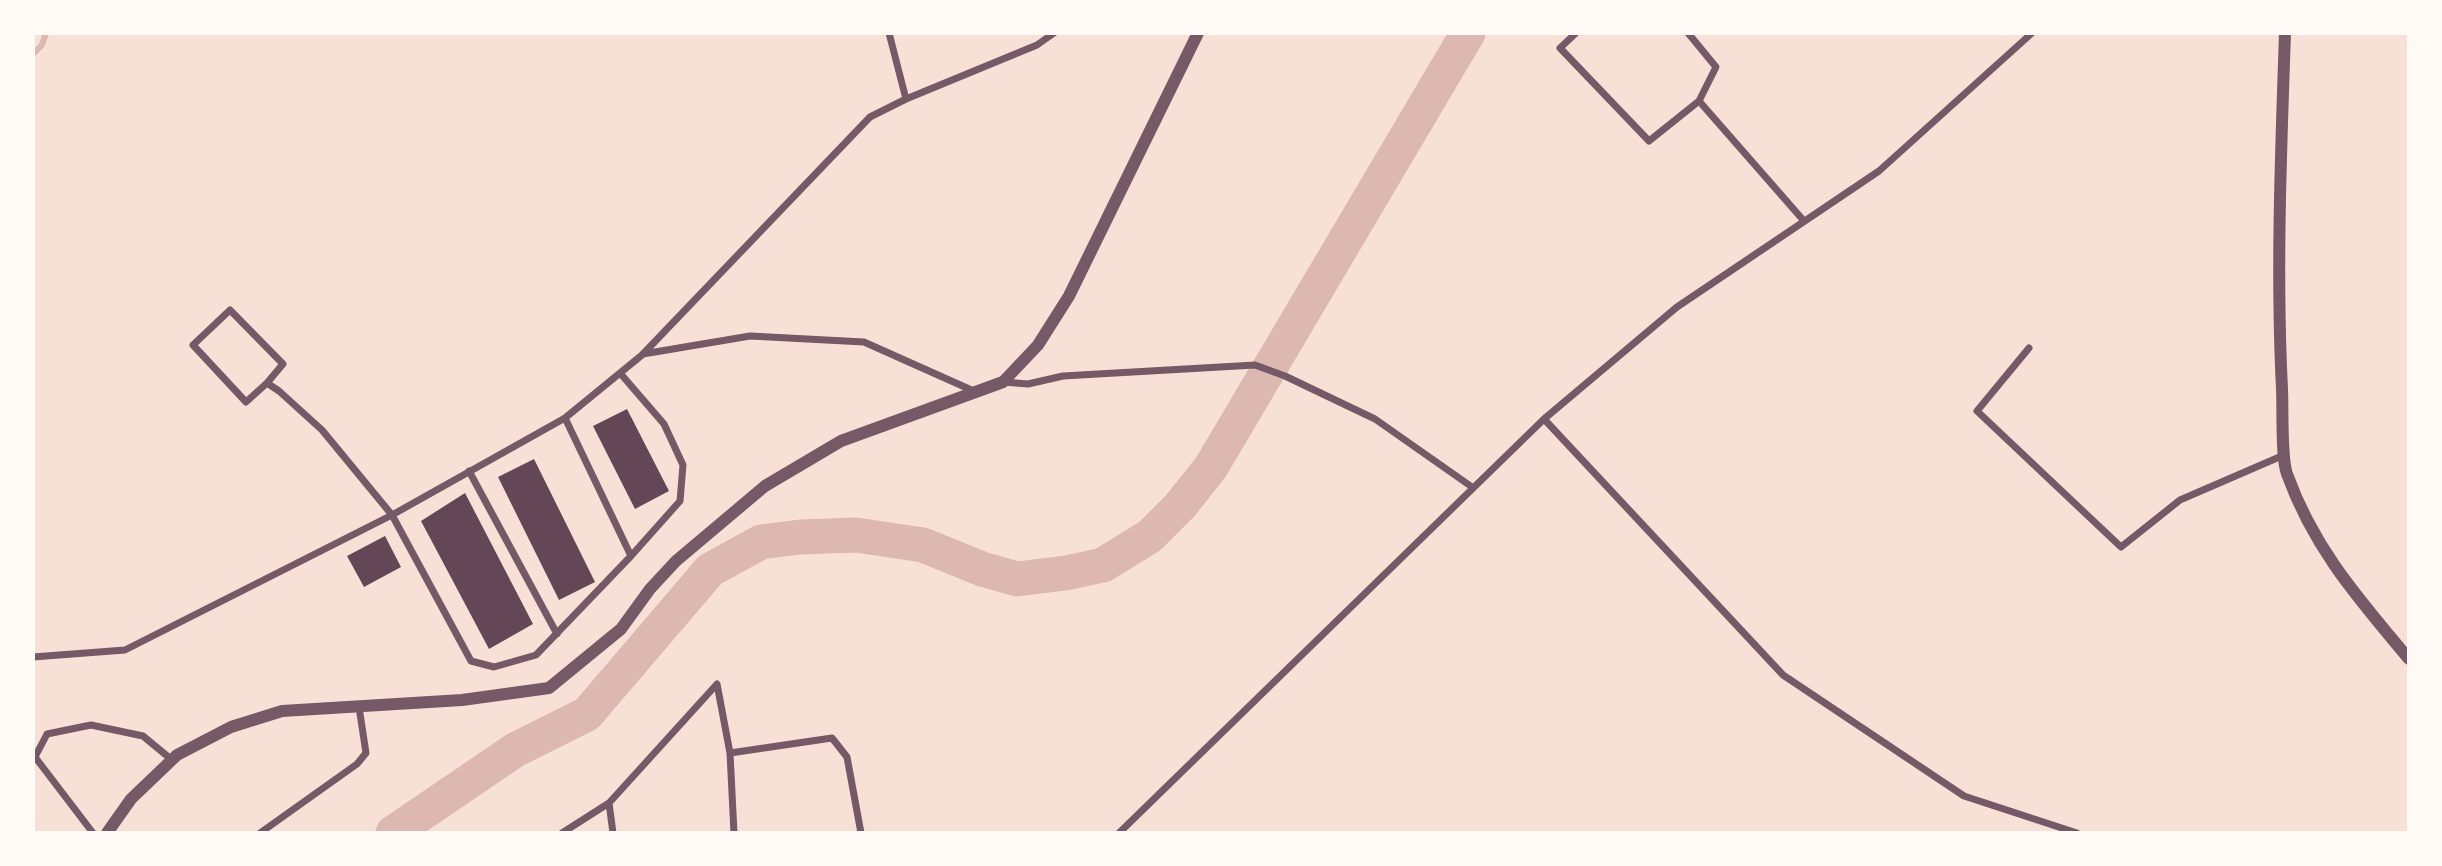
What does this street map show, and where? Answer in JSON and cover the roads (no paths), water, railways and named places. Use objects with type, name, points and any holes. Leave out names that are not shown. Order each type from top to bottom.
[{"type":"street","points":[[889,33],[906,99]]},
{"type":"street","points":[[33,657],[125,650],[392,515],[565,418],[642,355],[870,117],[906,99],[1037,45],[1054,33]]},
{"type":"street","points":[[1003,382],[1038,345],[1069,296],[1198,33]]},
{"type":"street","points":[[1576,33],[1560,48],[1649,141],[1699,100],[1716,67],[1688,33]]},
{"type":"street","points":[[1119,833],[1544,419],[1677,307],[1879,171],[2032,33]]},
{"type":"street","points":[[2286,33],[2279,245],[2285,471],[2308,524],[2332,564],[2409,659]]},
{"type":"street","points":[[1699,100],[1804,221]]},
{"type":"street","points":[[230,310],[283,364],[267,383],[246,402],[192,345],[230,310]]},
{"type":"street","points":[[642,355],[750,336],[864,342],[976,392]]},
{"type":"street","points":[[2029,348],[1977,411],[2121,547],[2180,500],[2285,455]]},
{"type":"street","points":[[107,833],[131,799],[177,755],[231,727],[282,711],[462,700],[548,688],[621,629],[650,589],[676,561],[765,486],[841,441],[1003,382],[1028,384],[1063,376],[1255,365],[1286,376],[1375,419],[1472,487]]},
{"type":"street","points":[[267,383],[323,430],[392,515],[471,661],[494,667],[536,655],[680,501],[683,466],[664,424],[620,373]]},
{"type":"street","points":[[565,418],[631,556]]},
{"type":"street","points":[[1544,419],[1783,675],[1964,796],[2077,833]]},
{"type":"street","points":[[469,471],[558,634]]},
{"type":"street","points":[[562,833],[609,803],[717,684],[730,753],[733,833]]},
{"type":"street","points":[[260,833],[357,764],[366,753],[359,707]]},
{"type":"street","points":[[93,833],[35,757],[47,734],[91,725],[143,736],[172,760]]},
{"type":"street","points":[[730,753],[832,738],[847,757],[861,833]]},
{"type":"street","points":[[609,803],[613,833]]},
{"type":"waterway","points":[[33,54],[42,45],[46,33]]},
{"type":"waterway","points":[[393,833],[515,750],[587,714],[710,570],[761,542],[800,537],[856,535],[923,545],[982,569],[1017,579],[1103,565],[1150,536],[1180,506],[1211,467],[1468,33]]}]
